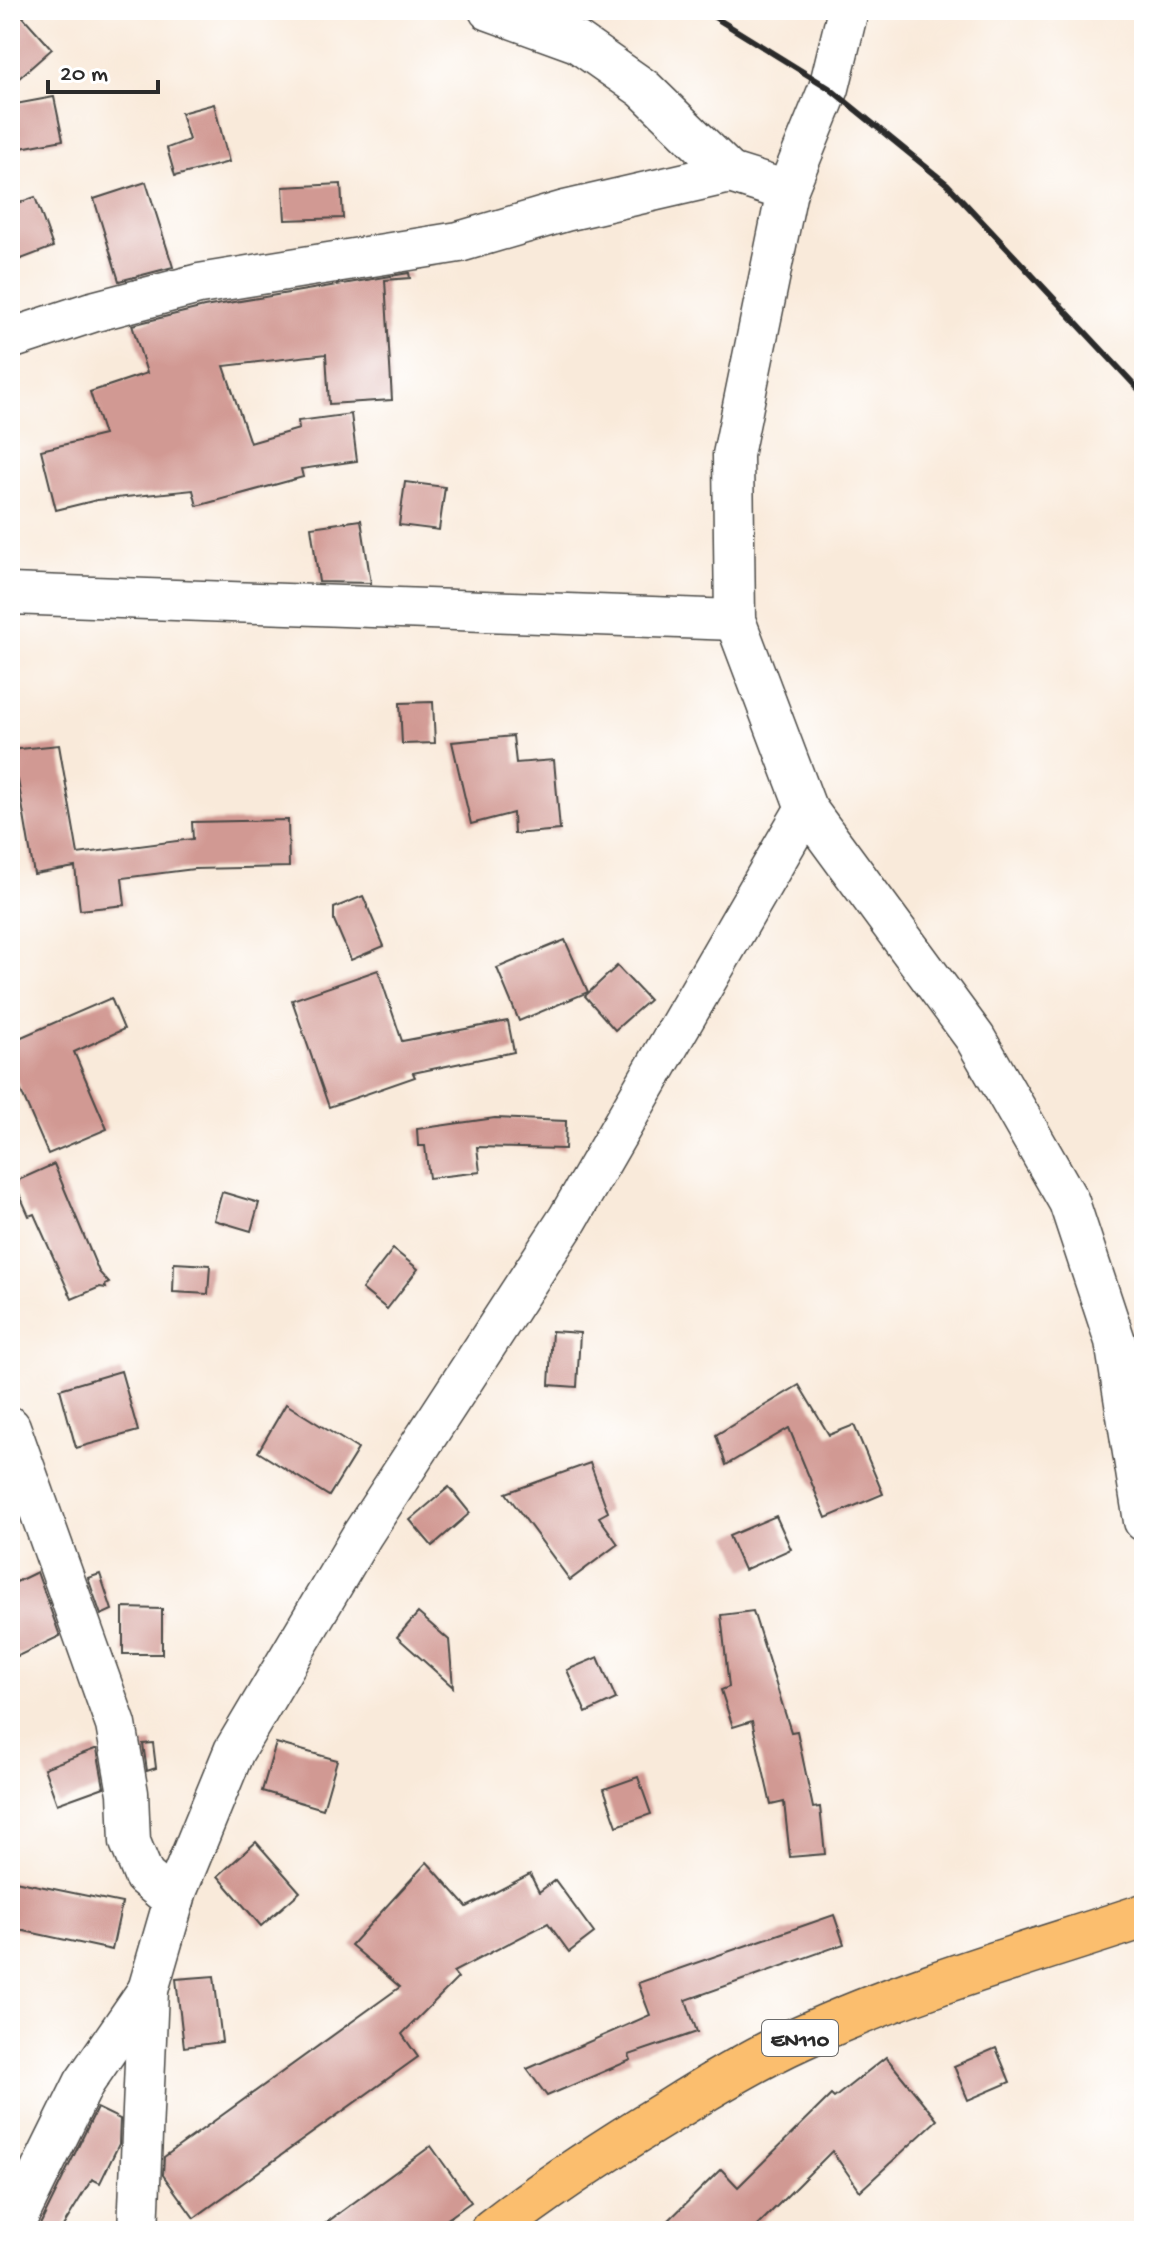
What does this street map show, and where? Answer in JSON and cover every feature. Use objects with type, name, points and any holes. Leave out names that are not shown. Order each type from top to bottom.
[{"type":"main road","name":"EN110","points":[[492,2231],[552,2184],[615,2144],[729,2074],[800,2038],[904,1995],[1144,1916]]},
{"type":"street","points":[[489,10],[577,42],[644,89],[730,173],[787,191]]},
{"type":"street","points":[[848,10],[829,88],[787,191],[733,455],[735,620],[806,808],[975,1038],[1069,1202],[1115,1341],[1144,1521]]},
{"type":"street","points":[[10,339],[92,312],[199,284],[459,242],[565,211],[730,173]]},
{"type":"street","points":[[10,594],[735,620]]},
{"type":"street","points":[[138,2231],[148,1990],[174,1901],[234,1751],[362,1535],[568,1219],[806,808]]},
{"type":"street","points":[[10,1427],[116,1725],[128,1793],[130,1842],[144,1876],[174,1901]]},
{"type":"street","points":[[11,2231],[84,2083],[148,1990]]},
{"type":"building","points":[[10,10],[17,10],[52,49],[10,86]]},
{"type":"building","points":[[54,97],[63,140],[10,150],[10,105]]},
{"type":"building","points":[[214,104],[229,162],[175,176],[167,148],[189,140],[181,113]]},
{"type":"building","points":[[146,182],[173,267],[119,281],[94,199]]},
{"type":"building","points":[[341,184],[343,218],[285,220],[283,187]]},
{"type":"building","points":[[35,197],[53,247],[16,261],[10,244],[10,206]]},
{"type":"building","points":[[409,273],[410,278],[385,280],[392,400],[329,404],[326,354],[224,366],[250,443],[299,429],[298,421],[351,414],[357,461],[301,469],[303,477],[197,506],[193,490],[97,500],[56,510],[41,450],[104,435],[90,392],[147,373],[132,325],[204,307]]},
{"type":"building","points":[[405,482],[445,487],[439,530],[399,525]]},
{"type":"building","points":[[361,520],[371,583],[319,582],[311,527]]},
{"type":"building","points":[[433,702],[435,743],[402,744],[400,703]]},
{"type":"building","points":[[513,736],[516,763],[554,760],[560,830],[514,834],[513,813],[471,824],[452,742]]},
{"type":"building","points":[[59,745],[78,854],[193,839],[192,822],[288,820],[289,867],[194,869],[122,878],[125,905],[80,910],[75,867],[34,874],[18,780],[10,781],[10,750]]},
{"type":"building","points":[[363,896],[384,946],[351,960],[334,920],[334,908]]},
{"type":"building","points":[[565,940],[588,992],[519,1021],[497,968]]},
{"type":"building","points":[[617,966],[649,1000],[615,1030],[585,996]]},
{"type":"building","points":[[378,970],[402,1041],[508,1021],[514,1052],[413,1073],[415,1077],[329,1107],[292,1000]]},
{"type":"building","points":[[111,998],[124,1029],[74,1052],[107,1129],[48,1154],[10,1066],[10,1042]]},
{"type":"building","points":[[495,1118],[566,1121],[565,1149],[477,1147],[480,1172],[429,1178],[425,1146],[418,1146],[417,1129]]},
{"type":"building","points":[[54,1164],[99,1272],[109,1283],[105,1285],[106,1288],[100,1287],[72,1299],[34,1214],[29,1216],[14,1182]]},
{"type":"building","points":[[222,1192],[259,1203],[251,1231],[214,1220]]},
{"type":"building","points":[[393,1249],[418,1269],[387,1309],[362,1289]]},
{"type":"building","points":[[174,1263],[210,1265],[208,1294],[173,1292]]},
{"type":"building","points":[[552,1331],[580,1333],[577,1387],[549,1385]]},
{"type":"building","points":[[121,1371],[138,1431],[76,1448],[60,1389]]},
{"type":"building","points":[[799,1385],[829,1435],[854,1425],[883,1494],[826,1518],[789,1428],[726,1465],[716,1435]]},
{"type":"building","points":[[286,1404],[358,1449],[329,1496],[258,1452]]},
{"type":"building","points":[[590,1463],[608,1512],[599,1517],[618,1544],[570,1580],[506,1493]]},
{"type":"building","points":[[449,1487],[470,1513],[432,1546],[410,1520]]},
{"type":"building","points":[[776,1516],[791,1549],[744,1570],[729,1536]]},
{"type":"building","points":[[37,1572],[60,1636],[18,1656],[10,1639],[10,1585]]},
{"type":"building","points":[[100,1574],[112,1610],[101,1615],[88,1578]]},
{"type":"building","points":[[123,1608],[162,1609],[162,1654],[123,1654]]},
{"type":"building","points":[[753,1611],[791,1732],[797,1731],[813,1808],[820,1807],[825,1854],[790,1857],[784,1802],[771,1805],[752,1721],[733,1727],[721,1690],[729,1687],[721,1615]]},
{"type":"building","points":[[418,1613],[449,1640],[453,1687],[397,1637]]},
{"type":"building","points":[[598,1657],[616,1699],[586,1713],[567,1670]]},
{"type":"building","points":[[153,1743],[156,1768],[147,1771],[143,1744]]},
{"type":"building","points":[[276,1743],[337,1760],[323,1809],[262,1791]]},
{"type":"building","points":[[95,1749],[104,1787],[57,1804],[44,1768]]},
{"type":"building","points":[[638,1777],[651,1814],[617,1826],[604,1789]]},
{"type":"building","points":[[256,1842],[300,1892],[261,1926],[218,1876]]},
{"type":"building","points":[[427,1862],[467,1907],[530,1874],[539,1892],[555,1880],[594,1933],[569,1952],[548,1923],[453,1972],[458,1978],[402,2034],[418,2057],[194,2218],[163,2175],[164,2157],[400,1987],[351,1945]]},
{"type":"building","points":[[10,1880],[122,1903],[112,1950],[10,1928]]},
{"type":"building","points":[[834,1915],[844,1944],[686,2000],[697,2032],[629,2055],[631,2060],[547,2096],[527,2069],[650,2015],[638,1983]]},
{"type":"building","points":[[214,1976],[222,2042],[184,2047],[176,1979]]},
{"type":"building","points":[[996,2048],[1010,2082],[968,2100],[954,2066]]},
{"type":"building","points":[[886,2057],[937,2120],[860,2191],[832,2151],[752,2231],[658,2231],[721,2169],[738,2187],[831,2095],[834,2098]]},
{"type":"building","points":[[97,2108],[120,2119],[119,2144],[100,2183],[92,2179],[60,2231],[37,2231]]},
{"type":"building","points":[[431,2146],[471,2202],[431,2231],[315,2231]]},
{"type":"railway","points":[[703,10],[829,88],[947,184],[1144,395]]}]
